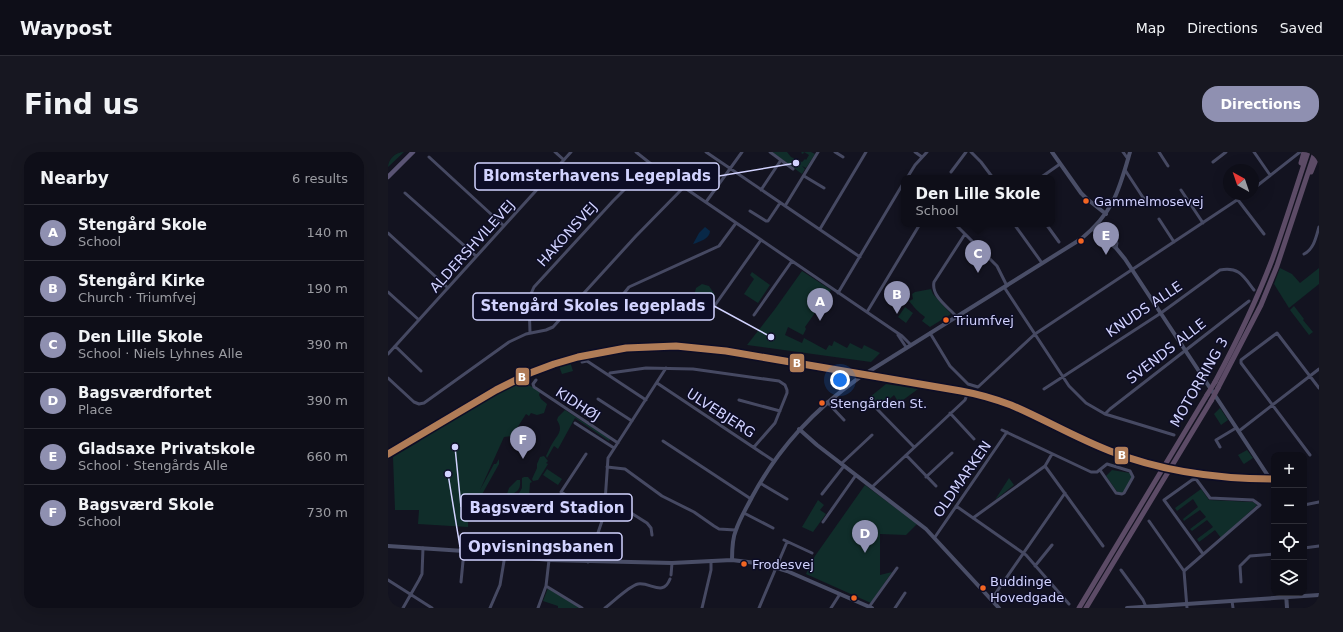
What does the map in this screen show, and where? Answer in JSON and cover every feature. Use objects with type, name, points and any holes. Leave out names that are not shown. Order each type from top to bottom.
[{"type":"highway","points":[[1293,198],[1304,152]]},
{"type":"highway","name":"MOTORRING 3","points":[[1079,608],[1215,382],[1234,347],[1259,293],[1272,259],[1308,152]]},
{"type":"highway","name":"MOTORRING 3","points":[[1086,608],[1211,401],[1261,305],[1277,266],[1314,152]]},
{"type":"highway","points":[[1302,188],[1319,152]]},
{"type":"main road","points":[[388,177],[413,152]]},
{"type":"street","points":[[555,152],[564,160]]},
{"type":"street","name":"ALDERSHVILEVEJ","points":[[388,354],[571,152]]},
{"type":"street","points":[[636,152],[650,164],[898,333],[911,345]]},
{"type":"street","points":[[706,152],[860,257]]},
{"type":"street","points":[[706,202],[742,152]]},
{"type":"street","points":[[770,152],[793,169]]},
{"type":"street","points":[[785,206],[818,152]]},
{"type":"street","points":[[835,152],[843,157]]},
{"type":"street","points":[[820,229],[866,152]]},
{"type":"street","points":[[915,152],[922,157]]},
{"type":"street","points":[[909,175],[927,152]]},
{"type":"street","points":[[951,172],[966,152]]},
{"type":"street","points":[[971,152],[981,162],[990,175]]},
{"type":"street","points":[[1052,152],[1081,193],[1106,214]]},
{"type":"street","points":[[1123,152],[1128,159]]},
{"type":"street","points":[[732,560],[736,530],[751,499],[774,461],[799,429],[827,402],[860,377],[1042,263],[1081,238],[1092,229],[1106,214],[1119,188],[1130,152]]},
{"type":"street","points":[[1159,152],[1168,166]]},
{"type":"street","points":[[1213,162],[1226,152]]},
{"type":"street","points":[[1254,152],[1270,175]]},
{"type":"street","points":[[1259,184],[1300,152]]},
{"type":"street","points":[[1295,156],[1297,160]]},
{"type":"street","points":[[429,157],[504,226]]},
{"type":"street","points":[[762,190],[781,160]]},
{"type":"street","name":"HAKONSVEJ","points":[[530,333],[529,300],[534,287],[612,201],[650,164]]},
{"type":"street","points":[[1044,175],[1060,164]]},
{"type":"street","points":[[1125,170],[1144,199],[1147,197]]},
{"type":"street","points":[[804,176],[824,188]]},
{"type":"street","points":[[388,378],[414,402],[419,404],[424,403],[509,342],[530,333],[553,327],[634,237],[684,187]]},
{"type":"street","points":[[838,293],[901,187]]},
{"type":"street","points":[[1181,190],[1203,223]]},
{"type":"street","points":[[405,193],[476,256]]},
{"type":"street","points":[[930,333],[950,366],[968,384],[978,386],[1035,334],[1238,200],[1264,234]]},
{"type":"street","points":[[750,211],[766,221],[780,203]]},
{"type":"street","points":[[1159,219],[1174,242]]},
{"type":"street","points":[[736,223],[719,246],[629,287],[621,297],[644,313],[709,311],[713,308],[761,240]]},
{"type":"street","points":[[1105,226],[1116,243],[1116,248]]},
{"type":"street","points":[[867,312],[918,227]]},
{"type":"street","points":[[958,227],[997,266],[1005,286],[1063,377],[1077,395],[1091,406],[1105,414],[1174,435]]},
{"type":"street","points":[[1016,227],[1042,263]]},
{"type":"street","points":[[1048,227],[1059,242]]},
{"type":"street","points":[[1304,254],[1309,252],[1312,248],[1319,227]]},
{"type":"street","points":[[1092,229],[1116,248],[1125,259],[1271,480]]},
{"type":"street","points":[[388,233],[448,288]]},
{"type":"street","points":[[956,316],[935,294],[933,287],[934,282],[965,234]]},
{"type":"street","points":[[754,316],[792,262]]},
{"type":"street","name":"KNUDS ALLE","points":[[1044,389],[1161,313],[1220,270],[1230,268],[1238,272],[1254,290]]},
{"type":"street","points":[[388,292],[419,320]]},
{"type":"street","name":"SVENDS ALLE","points":[[1105,414],[1249,301]]},
{"type":"street","points":[[1241,307],[1244,310]]},
{"type":"street","points":[[898,333],[906,347]]},
{"type":"street","points":[[1310,455],[1241,363],[1241,360],[1277,333],[1319,388]]},
{"type":"street","points":[[394,346],[421,371]]},
{"type":"street","points":[[582,362],[587,361],[646,400]]},
{"type":"street","points":[[610,373],[646,368],[666,368],[707,371],[780,381],[785,384],[787,390],[780,411],[772,427],[754,447]]},
{"type":"street","points":[[588,562],[599,531],[604,508],[606,467],[608,458],[666,368]]},
{"type":"street","points":[[1220,447],[1216,440],[1237,429],[1272,405],[1319,369]]},
{"type":"street","name":"KIDHØJ","points":[[536,380],[533,384],[534,387],[618,443]]},
{"type":"street","name":"ULVEBJERG","points":[[657,383],[774,461]]},
{"type":"street","points":[[872,487],[965,400],[967,395]]},
{"type":"street","points":[[598,399],[632,421]]},
{"type":"street","points":[[739,400],[780,411]]},
{"type":"street","points":[[827,402],[844,420]]},
{"type":"street","points":[[878,409],[914,447]]},
{"type":"street","points":[[950,413],[974,439]]},
{"type":"street","points":[[575,423],[614,448]]},
{"type":"street","points":[[799,429],[815,444],[916,520],[935,537],[999,608]]},
{"type":"street","points":[[1002,430],[1091,472],[1097,472],[1107,464],[1130,471],[1134,477],[1124,492],[1119,494],[1116,493],[1100,470]]},
{"type":"street","name":"OLDMARKEN","points":[[935,537],[1008,432]]},
{"type":"street","points":[[822,494],[842,465],[872,435]]},
{"type":"street","points":[[663,441],[751,499]]},
{"type":"street","points":[[926,477],[952,453]]},
{"type":"street","points":[[586,454],[561,492],[584,506],[604,508]]},
{"type":"street","points":[[973,518],[1045,466],[1052,454]]},
{"type":"street","points":[[906,455],[936,486]]},
{"type":"street","points":[[1045,466],[1103,546]]},
{"type":"street","points":[[606,467],[625,469],[662,496],[694,512],[714,526],[720,529],[736,530]]},
{"type":"street","points":[[823,522],[856,475]]},
{"type":"street","points":[[1184,571],[1260,505],[1253,500],[1210,498],[1196,480],[1192,480],[1164,500],[1203,554]]},
{"type":"street","points":[[760,483],[787,499]]},
{"type":"street","points":[[991,600],[1065,493]]},
{"type":"street","points":[[605,502],[620,506],[647,524],[651,528],[652,535]]},
{"type":"street","points":[[1307,504],[1319,502]]},
{"type":"street","points":[[956,506],[1023,553],[1069,604]]},
{"type":"street","points":[[744,513],[773,528]]},
{"type":"street","points":[[1149,521],[1184,571],[1187,606]]},
{"type":"street","points":[[759,608],[776,568],[785,541],[812,553]]},
{"type":"street","points":[[1035,566],[1052,545]]},
{"type":"street","points":[[388,546],[588,562],[672,563],[732,560],[752,562],[776,568],[871,607],[897,568]]},
{"type":"street","points":[[1307,548],[1319,546]]},
{"type":"street","points":[[403,608],[422,574],[423,548]]},
{"type":"street","points":[[461,582],[464,551]]},
{"type":"street","points":[[1241,582],[1240,566],[1250,556],[1271,554]]},
{"type":"street","points":[[490,608],[500,585],[505,555]]},
{"type":"street","points":[[538,608],[546,586],[549,560]]},
{"type":"street","points":[[702,608],[712,561]]},
{"type":"street","points":[[671,574],[672,563]]},
{"type":"street","points":[[1121,570],[1146,607]]},
{"type":"street","points":[[607,607],[638,584],[658,588],[664,587],[668,584],[670,579]]},
{"type":"street","points":[[388,580],[432,608]]},
{"type":"street","points":[[546,586],[582,608]]},
{"type":"street","points":[[895,608],[905,593]]},
{"type":"street","points":[[831,608],[840,594]]},
{"type":"street","points":[[1307,595],[1319,595]]},
{"type":"street","points":[[1127,608],[1187,606],[1277,596]]},
{"type":"street","points":[[1286,596],[1287,608]]},
{"type":"street","points":[[1232,601],[1233,608]]},
{"type":"green space","points":[[388,152],[404,152],[388,167]]},
{"type":"green space","points":[[772,152],[787,152],[791,157],[802,162],[805,159],[806,160],[809,155],[804,152],[811,152],[815,154],[806,168],[802,166],[805,169],[802,174]]},
{"type":"green space","points":[[1280,268],[1292,274],[1300,283],[1319,268],[1319,284],[1289,308],[1274,284]]},
{"type":"green space","points":[[802,271],[831,290],[805,327],[806,329],[803,335],[788,327],[785,335],[802,343],[804,338],[826,350],[829,345],[832,346],[834,341],[847,348],[850,343],[862,349],[864,345],[880,353],[871,362],[747,345]]},
{"type":"green space","points":[[752,272],[770,285],[758,303],[744,294],[754,279],[750,275]]},
{"type":"green space","points":[[702,284],[709,286],[715,295],[708,302],[694,296],[696,288]]},
{"type":"green space","points":[[931,289],[933,294],[951,314],[930,327],[922,321],[925,317],[909,301],[913,299],[912,294],[915,292]]},
{"type":"green space","points":[[1294,306],[1313,332],[1309,335],[1290,310]]},
{"type":"green space","points":[[905,307],[913,313],[906,323],[898,317]]},
{"type":"green space","points":[[570,362],[573,371],[562,374],[559,366]]},
{"type":"green space","points":[[521,380],[540,392],[539,395],[541,399],[547,404],[544,413],[537,415],[531,413],[529,416],[526,414],[512,436],[504,437],[480,490],[494,464],[496,464],[499,459],[499,464],[480,498],[477,499],[477,496],[468,513],[468,527],[418,524],[419,510],[395,510],[393,457],[420,441],[419,438],[488,397]]},
{"type":"green space","points":[[886,384],[918,389],[899,403],[894,395],[880,408],[870,397]]},
{"type":"green space","points":[[1220,408],[1228,420],[1221,425],[1214,414]]},
{"type":"green space","points":[[565,410],[610,439],[609,441],[575,418],[558,449],[554,446],[547,458],[546,456],[551,445],[560,430],[557,420],[558,417]]},
{"type":"green space","points":[[1247,450],[1253,458],[1244,464],[1238,455]]},
{"type":"green space","points":[[544,456],[548,461],[546,463],[548,464],[538,480],[533,481],[532,479],[540,457]]},
{"type":"green space","points":[[547,469],[562,479],[558,485],[543,475]]},
{"type":"green space","points":[[1112,470],[1130,473],[1132,477],[1127,488],[1122,493],[1118,493],[1106,476]]},
{"type":"green space","points":[[528,477],[532,482],[530,483],[529,496],[525,499],[518,495],[522,488],[522,478]]},
{"type":"green space","points":[[1009,478],[1014,485],[995,500]]},
{"type":"green space","points":[[517,480],[520,480],[519,489],[508,495],[509,488]]},
{"type":"green space","points":[[865,485],[917,524],[906,535],[880,534],[880,575],[892,572],[871,603],[806,574],[815,556]]},
{"type":"green space","points":[[1201,489],[1209,500],[1253,502],[1257,505],[1221,538],[1215,530],[1199,542],[1197,539],[1213,527],[1207,520],[1192,531],[1190,529],[1206,517],[1200,510],[1184,521],[1183,519],[1198,507],[1193,499],[1177,511],[1175,508]]},
{"type":"green space","points":[[818,500],[824,505],[820,510],[826,514],[813,532],[802,527]]},
{"type":"green space","points":[[548,588],[581,608],[558,608],[558,606],[543,601]]},
{"type":"water","points":[[705,227],[710,231],[708,236],[693,244],[699,233]]},
{"type":"transit line","name":"B","points":[[388,454],[496,390],[530,373],[578,357],[626,348],[676,346],[726,351],[961,391],[1011,405],[1097,446],[1150,464],[1211,476],[1271,479]]},
{"type":"place","name":"Blomsterhavens Legeplads","points":[[796,163]]},
{"type":"place","name":"Gammelmosevej","points":[[1086,201]]},
{"type":"place","name":"Gladsaxe Privatskole","points":[[1106,255]]},
{"type":"place","name":"Den Lille Skole","points":[[978,273]]},
{"type":"place","name":"Stengård Kirke","points":[[897,314]]},
{"type":"place","name":"Triumfvej","points":[[946,320]]},
{"type":"place","name":"Stengård Skole","points":[[820,321]]},
{"type":"place","name":"Stengård Skoles legeplads","points":[[771,337]]},
{"type":"place","name":"Stengården St.","points":[[822,403]]},
{"type":"place","name":"Bagsværd Stadion","points":[[455,447]]},
{"type":"place","name":"Bagsværd Skole","points":[[523,459]]},
{"type":"place","name":"Opvisningsbanen","points":[[448,474]]},
{"type":"place","name":"Bagsværdfortet","points":[[865,553]]},
{"type":"place","name":"Frodesvej","points":[[744,564]]},
{"type":"place","name":"Buddinge Hovedgade","points":[[983,588]]}]
